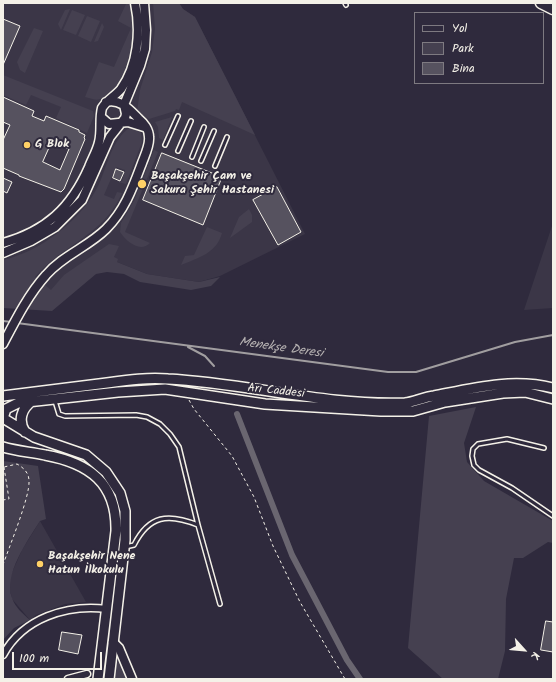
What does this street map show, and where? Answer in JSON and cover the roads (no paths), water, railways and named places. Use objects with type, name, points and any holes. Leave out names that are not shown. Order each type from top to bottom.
[{"type":"highway","points":[[541,3],[553,9]]},
{"type":"main road","name":"Arı Caddesi","points":[[3,396],[140,379],[194,380],[285,392],[304,396],[372,402],[407,403],[475,388],[511,382],[534,383],[553,388]]},
{"type":"main road","name":"Arı Caddesi","points":[[3,418],[6,409],[32,401],[164,389],[265,404],[381,411],[413,411],[445,402],[503,393],[525,392],[553,399]]},
{"type":"main road","points":[[25,432],[22,428],[21,417],[26,405],[32,401]]},
{"type":"main road","points":[[3,418],[34,437],[86,455],[106,472],[113,481],[123,503],[126,524],[109,679]]},
{"type":"main road","points":[[3,447],[66,460],[82,466],[99,479],[110,493],[116,516],[107,609],[98,679]]},
{"type":"street","points":[[3,243],[35,230],[48,222],[66,206],[78,189],[99,145],[102,108],[106,102],[122,87],[134,59],[138,36],[136,3]]},
{"type":"street","points":[[3,253],[43,235],[55,227],[75,208],[88,189],[108,142],[118,124],[125,118],[126,114],[124,106],[145,49],[146,30],[144,3]]},
{"type":"street","points":[[3,344],[44,276],[61,260],[106,230],[120,213],[132,191],[150,139],[148,129],[143,122],[124,106],[116,101],[106,102]]},
{"type":"street","points":[[101,118],[106,123],[136,123],[148,129]]},
{"type":"street","points":[[3,655],[7,648],[25,628],[41,619],[56,613],[80,608],[107,609]]},
{"type":"street","points":[[113,642],[119,648],[132,679]]},
{"type":"street","points":[[68,679],[87,674]]},
{"type":"lane","points":[[165,145],[178,116]]},
{"type":"lane","points":[[178,151],[191,121]]},
{"type":"lane","points":[[192,157],[204,127]]},
{"type":"lane","points":[[202,161],[214,131]]},
{"type":"lane","points":[[215,166],[227,137]]},
{"type":"lane","points":[[54,399],[59,414],[65,416],[136,415],[147,417],[160,424],[170,434],[179,447],[198,525],[220,604]]},
{"type":"lane","points":[[544,448],[507,439],[478,444],[473,449],[472,459],[476,468],[512,488],[553,516]]},
{"type":"lane","points":[[124,547],[134,545],[140,532],[150,522],[159,519],[171,518],[188,521],[198,525]]},
{"type":"waterway","name":"Menekşe Deresi","points":[[3,321],[12,322]]},
{"type":"waterway","name":"Menekşe Deresi","points":[[17,323],[388,372],[416,372],[515,342],[553,335]]},
{"type":"waterway","points":[[188,347],[205,356],[214,366]]},
{"type":"waterway","points":[[237,414],[292,555],[347,660],[360,679]]},
{"type":"place","name":"G Blok","points":[[27,145]]},
{"type":"place","name":"Başakşehir Çam ve Sakura Şehir Hastanesi","points":[[142,184]]},
{"type":"place","name":"Başakşehir Nene Hatun İlkokulu","points":[[40,564]]}]
